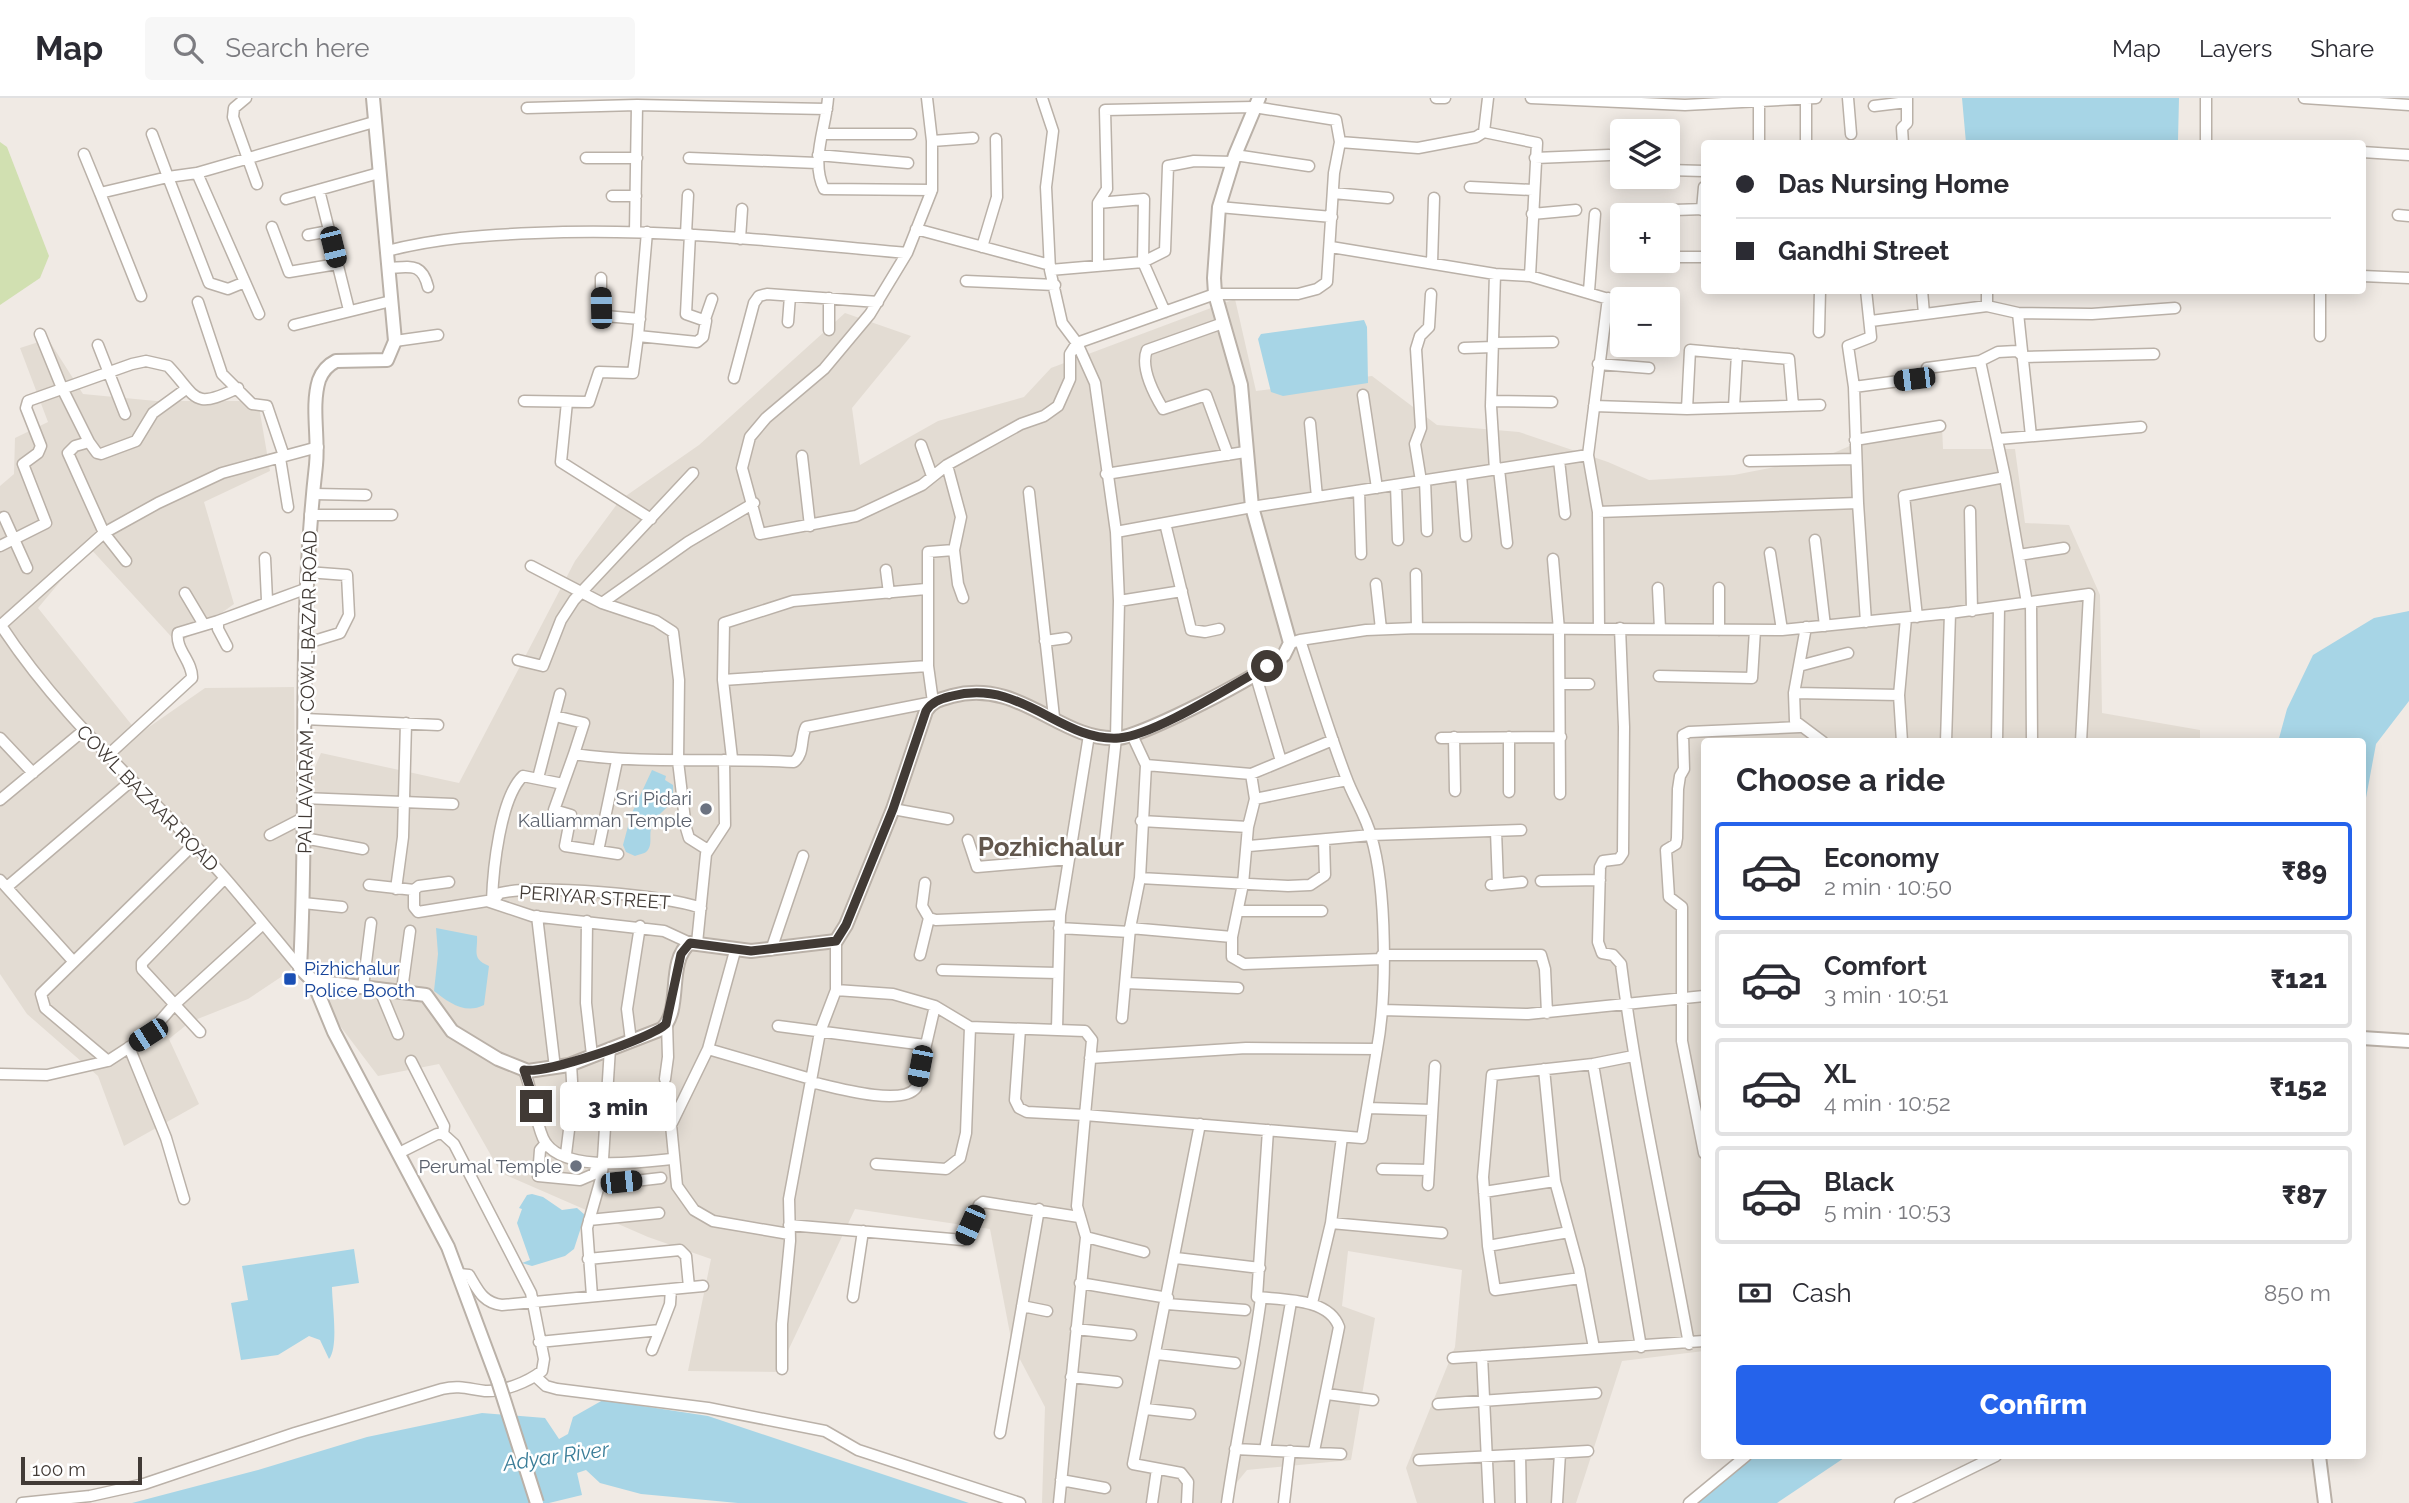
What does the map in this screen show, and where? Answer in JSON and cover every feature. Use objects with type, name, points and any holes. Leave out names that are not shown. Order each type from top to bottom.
[{"type":"street","points":[[246,98],[234,108],[233,117],[257,184]]},
{"type":"street","points":[[373,98],[395,341],[438,335]]},
{"type":"street","points":[[828,98],[818,159],[818,178],[824,189],[932,190]]},
{"type":"street","points":[[927,98],[932,141],[932,190],[907,253],[877,302],[824,369],[766,418],[750,437],[742,468],[754,503],[760,534],[856,516],[922,485],[947,465],[1058,406],[1070,379],[1070,354],[1077,343],[1215,294],[1298,293],[1324,287],[1331,247],[1333,194],[1340,142],[1336,120],[1256,103],[1105,110],[1107,189],[1098,203],[1098,266]]},
{"type":"street","points":[[1042,98],[1053,131],[1046,187],[1050,267],[1062,323],[1077,343],[1095,383],[1116,532],[1119,601],[1116,738],[1105,840]]},
{"type":"street","points":[[1116,98],[1116,110]]},
{"type":"street","points":[[1436,98],[1445,98]]},
{"type":"street","points":[[1340,142],[1418,148],[1476,137],[1483,132],[1488,98]]},
{"type":"street","points":[[1531,98],[1685,102],[1816,98]]},
{"type":"street","points":[[1848,98],[1851,134]]},
{"type":"street","points":[[2206,98],[2206,140]]},
{"type":"street","points":[[2304,98],[2409,105]]},
{"type":"street","points":[[1806,99],[1806,140]]},
{"type":"street","points":[[1874,106],[1907,100],[1907,123],[1902,128],[1903,140]]},
{"type":"street","points":[[1759,140],[1760,101]]},
{"type":"street","points":[[527,108],[620,102],[637,105],[720,102],[827,109]]},
{"type":"street","points":[[1020,1028],[1016,1100],[1019,1108],[1027,1112],[1364,1137],[1382,1010],[1383,957],[1378,876],[1371,835],[1347,780],[1295,641],[1252,507],[1241,385],[1215,294],[1219,207],[1234,158],[1256,103]]},
{"type":"street","points":[[635,232],[637,105]]},
{"type":"street","points":[[100,193],[197,173],[248,156],[374,122]]},
{"type":"street","points":[[1483,132],[1537,144],[1530,276]]},
{"type":"street","points":[[152,134],[209,282],[228,289],[245,282]]},
{"type":"street","points":[[823,134],[911,134]]},
{"type":"street","points":[[932,141],[973,138]]},
{"type":"street","points":[[982,247],[997,197],[996,139]]},
{"type":"street","points":[[2366,152],[2409,155]]},
{"type":"street","points":[[84,154],[141,296]]},
{"type":"street","points":[[1535,158],[1609,155]]},
{"type":"street","points":[[586,158],[637,158]]},
{"type":"street","points":[[689,158],[908,163]]},
{"type":"street","points":[[916,229],[1050,267],[1143,262],[1165,251],[1168,166],[1234,158],[1309,166]]},
{"type":"street","points":[[1680,170],[1701,171]]},
{"type":"street","points":[[197,173],[259,314]]},
{"type":"street","points":[[286,198],[379,173]]},
{"type":"street","points":[[1470,187],[1533,190]]},
{"type":"street","points":[[319,190],[349,310]]},
{"type":"street","points":[[1333,194],[1388,198]]},
{"type":"street","points":[[688,195],[685,314],[705,319]]},
{"type":"street","points":[[612,196],[636,196]]},
{"type":"street","points":[[1432,263],[1434,198]]},
{"type":"street","points":[[1098,203],[1144,199],[1143,262],[1165,312]]},
{"type":"street","points":[[1219,207],[1332,217]]},
{"type":"street","points":[[740,239],[742,209]]},
{"type":"street","points":[[1532,214],[1576,210]]},
{"type":"street","points":[[1680,211],[1701,210]]},
{"type":"street","points":[[1589,291],[1595,214]]},
{"type":"street","points":[[2398,215],[2409,216]]},
{"type":"street","points":[[272,227],[289,272],[337,264]]},
{"type":"street","points":[[308,235],[329,230]]},
{"type":"street","points":[[387,251],[452,237],[586,230],[688,234],[907,253]]},
{"type":"street","points":[[524,401],[591,400],[595,377],[599,372],[633,373],[647,232]]},
{"type":"street","points":[[1331,247],[1495,274],[1530,276],[1589,291],[1608,299],[1588,455],[1598,512],[1599,629]]},
{"type":"street","points":[[1680,257],[1701,257]]},
{"type":"street","points":[[388,268],[416,268],[425,274],[428,287]]},
{"type":"street","points":[[1495,274],[1491,401],[1507,543]]},
{"type":"street","points":[[2366,276],[2409,278]]},
{"type":"street","points":[[601,278],[601,308],[605,316],[640,319]]},
{"type":"street","points":[[965,281],[1055,285]]},
{"type":"street","points":[[1427,531],[1423,481],[1415,444],[1421,428],[1416,349],[1420,336],[1429,327],[1431,293]]},
{"type":"street","points":[[734,378],[754,303],[759,296],[767,294],[877,302]]},
{"type":"street","points":[[1819,332],[1821,294]]},
{"type":"street","points":[[1866,622],[1854,387],[1848,346],[1871,337],[1867,294]]},
{"type":"street","points":[[1922,294],[1924,314]]},
{"type":"street","points":[[1987,294],[1987,306]]},
{"type":"street","points":[[2319,294],[2320,336]]},
{"type":"street","points":[[788,322],[790,296]]},
{"type":"street","points":[[829,298],[829,330]]},
{"type":"street","points":[[638,336],[700,342],[712,299]]},
{"type":"street","points":[[198,302],[222,374],[252,404],[267,406],[282,457],[288,506]]},
{"type":"street","points":[[294,325],[391,302]]},
{"type":"street","points":[[1871,321],[1987,306],[2018,313],[2092,314],[2175,308]]},
{"type":"street","points":[[2018,313],[2031,436]]},
{"type":"street","points":[[1223,323],[1147,350],[1144,357],[1155,395],[1163,409],[1206,395],[1228,455]]},
{"type":"street","points":[[40,334],[62,388],[97,453],[102,454],[136,441],[153,413],[186,389]]},
{"type":"street","name":"PALLAVARAM - COWL BAZAR ROAD","points":[[300,968],[304,838],[305,589],[318,447],[318,395],[323,372],[336,361],[387,360],[395,341]]},
{"type":"street","points":[[1464,348],[1553,342]]},
{"type":"street","points":[[98,345],[125,414]]},
{"type":"street","points":[[1687,409],[1690,350],[1789,359],[1793,406]]},
{"type":"street","points":[[1927,368],[1980,361],[1998,352],[2017,351],[2024,357],[2154,354]]},
{"type":"street","points":[[1734,407],[1737,354]]},
{"type":"street","points":[[0,546],[46,523],[23,464],[38,453],[41,446],[26,404],[32,399],[146,361],[171,369],[186,389],[210,401],[238,388]]},
{"type":"street","points":[[1980,361],[2006,477],[2029,603],[2032,738]]},
{"type":"street","points":[[1598,364],[1649,368]]},
{"type":"street","points":[[1854,387],[1914,379]]},
{"type":"street","points":[[1363,396],[1377,488]]},
{"type":"street","points":[[1491,401],[1552,402]]},
{"type":"street","points":[[567,402],[561,462],[651,519]]},
{"type":"street","points":[[1594,407],[1687,409],[1820,405]]},
{"type":"street","points":[[1310,423],[1317,497]]},
{"type":"street","points":[[1855,440],[1940,426]]},
{"type":"street","points":[[1998,439],[2141,427]]},
{"type":"street","points":[[89,442],[71,449],[68,456],[104,533],[126,561]]},
{"type":"street","points":[[921,444],[932,476]]},
{"type":"street","points":[[0,625],[104,533],[158,503],[222,473],[318,447]]},
{"type":"street","points":[[1106,474],[1245,452]]},
{"type":"street","points":[[1116,532],[1252,507],[1588,455]]},
{"type":"street","points":[[802,456],[810,526]]},
{"type":"street","points":[[1749,461],[1856,459]]},
{"type":"street","points":[[1559,460],[1565,514]]},
{"type":"street","points":[[947,465],[961,517],[954,550],[958,584],[963,598]]},
{"type":"street","points":[[518,660],[543,666],[561,620],[574,600],[693,474]]},
{"type":"street","points":[[1461,475],[1466,536]]},
{"type":"street","points":[[1902,738],[1899,695],[1912,617],[1904,496],[2006,477]]},
{"type":"street","points":[[1396,485],[1398,540]]},
{"type":"street","points":[[1359,491],[1361,554]]},
{"type":"street","points":[[1029,492],[1054,717]]},
{"type":"street","points":[[313,494],[366,495]]},
{"type":"street","points":[[602,603],[688,542],[754,503]]},
{"type":"street","points":[[1598,512],[1858,503]]},
{"type":"street","points":[[1970,511],[1972,611]]},
{"type":"street","points":[[310,515],[393,515]]},
{"type":"street","points":[[4,517],[27,568]]},
{"type":"street","points":[[1165,523],[1191,630],[1205,632],[1219,629]]},
{"type":"street","points":[[1815,540],[1825,626]]},
{"type":"street","points":[[2019,555],[2064,548]]},
{"type":"street","points":[[782,1369],[789,1199],[821,1029],[836,990],[836,941],[846,925],[893,809],[926,711],[933,702],[928,666],[928,552],[954,550]]},
{"type":"street","points":[[1770,553],[1782,630]]},
{"type":"street","points":[[265,558],[267,600]]},
{"type":"street","points":[[1553,559],[1559,630],[1560,794]]},
{"type":"street","points":[[531,566],[602,603],[656,621],[673,632],[679,680],[678,761],[689,838],[708,850]]},
{"type":"street","points":[[887,570],[889,593]]},
{"type":"street","points":[[304,644],[340,633],[349,615],[346,575],[307,572]]},
{"type":"street","points":[[1416,574],[1418,628]]},
{"type":"street","points":[[1376,583],[1381,629]]},
{"type":"street","points":[[1658,588],[1660,629]]},
{"type":"street","points":[[1719,588],[1719,630]]},
{"type":"street","points":[[106,757],[192,678],[192,671],[176,636],[267,600],[305,589]]},
{"type":"street","points":[[665,1079],[668,1057],[667,1023],[681,954],[694,943],[708,850],[725,825],[728,759],[723,680],[724,622],[793,601],[926,589]]},
{"type":"street","points":[[1119,601],[1182,591]]},
{"type":"street","points":[[186,593],[204,625]]},
{"type":"street","points":[[574,754],[617,761],[728,759],[794,762],[801,754],[806,727],[956,695],[987,693],[1014,699],[1089,735],[1116,738],[1132,735],[1195,707],[1280,659],[1295,641],[1381,629],[1418,628],[1782,630],[1972,611],[2089,594],[2081,738]]},
{"type":"street","points":[[1997,738],[1999,607]]},
{"type":"street","points":[[1946,738],[1950,613]]},
{"type":"street","points":[[218,621],[218,629],[227,646]]},
{"type":"street","name":"COWL BAZAAR ROAD","points":[[0,625],[40,683],[106,757],[225,878],[300,968]]},
{"type":"street","points":[[1806,627],[1794,693],[1795,721],[1817,738]]},
{"type":"street","points":[[1620,628],[1624,727],[1623,853],[1619,859],[1603,861],[1598,942],[1602,953],[1619,959],[1633,1056],[1648,1116],[1689,1344]]},
{"type":"street","points":[[1659,676],[1752,678],[1755,629]]},
{"type":"street","points":[[1045,641],[1066,638]]},
{"type":"street","points":[[1799,666],[1848,653]]},
{"type":"street","points":[[723,680],[928,666]]},
{"type":"street","points":[[1255,673],[1281,761]]},
{"type":"street","points":[[1560,684],[1590,684]]},
{"type":"street","points":[[1794,693],[1899,695]]},
{"type":"street","points":[[538,778],[560,694]]},
{"type":"street","points":[[555,716],[584,723],[554,810],[571,815],[565,846],[618,854]]},
{"type":"street","points":[[304,719],[438,724]]},
{"type":"street","points":[[396,889],[403,837],[406,723]]},
{"type":"street","points":[[1701,1139],[1683,1054],[1680,997],[1682,907],[1669,897],[1666,850],[1676,844],[1677,838],[1678,789],[1684,769],[1683,735],[1800,727]]},
{"type":"street","points":[[1732,730],[1732,738]]},
{"type":"street","points":[[0,800],[83,731]]},
{"type":"street","points":[[1058,1029],[1060,915],[1089,735]]},
{"type":"street","points":[[1122,1018],[1130,930],[1140,878],[1146,765],[1132,735]]},
{"type":"street","points":[[1454,737],[1455,791]]},
{"type":"street","points":[[1509,737],[1509,792]]},
{"type":"street","points":[[1441,738],[1561,737]]},
{"type":"street","points":[[0,738],[33,773]]},
{"type":"street","points":[[1146,765],[1251,774],[1333,740]]},
{"type":"street","points":[[598,851],[617,761]]},
{"type":"street","points":[[1251,774],[1255,799],[1248,827],[1243,884],[1232,937],[1232,957],[1244,964],[1383,957],[1541,955],[1544,957],[1547,1013]]},
{"type":"street","points":[[492,902],[494,858],[515,786],[523,776],[563,784]]},
{"type":"street","points":[[1255,799],[1347,780]]},
{"type":"street","points":[[73,961],[4,884],[130,782]]},
{"type":"street","points":[[303,798],[453,804]]},
{"type":"street","points":[[893,809],[948,819]]},
{"type":"street","points":[[270,835],[303,818]]},
{"type":"street","points":[[1141,821],[1248,827]]},
{"type":"street","points":[[1248,846],[1371,835],[1521,830]]},
{"type":"street","points":[[1496,831],[1495,884],[1522,882]]},
{"type":"street","points":[[304,838],[363,849]]},
{"type":"street","points":[[1140,878],[1299,886],[1322,879],[1326,869],[1324,839]]},
{"type":"street","points":[[968,840],[977,867],[1069,859]]},
{"type":"street","points":[[108,1061],[40,1001],[41,994],[193,845]]},
{"type":"street","points":[[771,950],[803,856]]},
{"type":"street","points":[[200,1032],[142,968],[142,963],[225,878]]},
{"type":"street","points":[[1541,881],[1600,880]]},
{"type":"street","points":[[369,886],[414,890],[419,886],[449,882]]},
{"type":"street","points":[[920,955],[929,918],[922,905],[925,883]]},
{"type":"street","name":"PERIYAR STREET","points":[[492,902],[500,892],[530,889],[592,892],[701,908]]},
{"type":"street","points":[[414,890],[414,908],[418,912],[469,902],[492,902],[537,916],[664,930],[694,943],[735,951],[771,950],[836,941]]},
{"type":"street","points":[[303,904],[342,907]]},
{"type":"street","points":[[1238,911],[1322,911]]},
{"type":"street","points":[[929,918],[1060,915]]},
{"type":"street","points":[[537,916],[555,1068]]},
{"type":"street","points":[[587,921],[586,1003],[592,1055]]},
{"type":"street","points":[[363,987],[371,923]]},
{"type":"street","points":[[0,1074],[47,1075],[108,1061],[148,1035],[174,1005],[263,924]]},
{"type":"street","points":[[631,1041],[627,1009],[640,926]]},
{"type":"street","points":[[1059,928],[1232,937]]},
{"type":"street","points":[[402,990],[410,930]]},
{"type":"street","points":[[735,951],[708,1049],[671,1125],[672,1159],[677,1186],[694,1210],[713,1221],[789,1230],[863,1231],[963,1240],[983,1202],[1079,1217]]},
{"type":"street","points":[[300,968],[313,981],[334,1032],[399,1153],[459,1274],[498,1381],[537,1503]]},
{"type":"street","points":[[942,970],[1058,973]]},
{"type":"street","points":[[313,981],[426,995],[452,1031],[498,1059],[524,1070],[570,1064],[662,1029],[667,1023]]},
{"type":"street","points":[[1126,983],[1238,988]]},
{"type":"street","points":[[379,988],[398,1034]]},
{"type":"street","points":[[836,990],[892,994],[935,1006],[971,1027],[1058,1029],[1086,1031],[1090,1034],[1079,1217],[1086,1237],[1059,1503]]},
{"type":"street","points":[[1382,1010],[1547,1013],[1701,996]]},
{"type":"street","points":[[708,1049],[811,1081],[894,1098],[905,1096],[916,1088],[935,1006]]},
{"type":"street","points":[[778,1026],[821,1029],[925,1045]]},
{"type":"street","points":[[876,1164],[946,1168],[960,1158],[966,1133],[971,1027]]},
{"type":"street","points":[[2366,1038],[2409,1041]]},
{"type":"street","points":[[129,1047],[166,1139],[184,1199]]},
{"type":"street","points":[[592,1296],[586,1237],[600,1185],[610,1048]]},
{"type":"street","points":[[1090,1058],[1246,1048],[1377,1049]]},
{"type":"street","points":[[1580,1278],[1495,1290],[1484,1192],[1492,1075],[1593,1064],[1633,1056]]},
{"type":"street","points":[[411,1060],[444,1126],[443,1134]]},
{"type":"street","points":[[566,1154],[573,1098],[570,1064]]},
{"type":"street","points":[[1593,1064],[1640,1347]]},
{"type":"street","points":[[1429,1185],[1434,1066]]},
{"type":"street","points":[[1544,1069],[1555,1181],[1580,1278],[1594,1348]]},
{"type":"street","points":[[524,1070],[546,1143],[566,1154],[600,1165],[672,1159]]},
{"type":"street","points":[[1368,1108],[1432,1110]]},
{"type":"street","points":[[1187,1503],[1189,1486],[1186,1477],[1133,1464],[1168,1301],[1200,1124]]},
{"type":"street","points":[[1268,1130],[1257,1297],[1312,1303],[1334,1318],[1339,1327],[1314,1451]]},
{"type":"street","points":[[22,1503],[133,1487],[442,1389],[455,1386],[494,1390],[535,1376],[544,1365],[534,1302],[454,1144],[443,1134],[437,1134],[399,1153]]},
{"type":"street","points":[[1312,1303],[1331,1223],[1342,1137]]},
{"type":"street","points":[[546,1143],[540,1150],[538,1176],[580,1180],[589,1178],[600,1165]]},
{"type":"street","points":[[1382,1169],[1429,1170]]},
{"type":"street","points":[[600,1185],[661,1178]]},
{"type":"street","points":[[1484,1192],[1555,1181]]},
{"type":"street","points":[[1000,1433],[1039,1209]]},
{"type":"street","points":[[589,1220],[659,1213]]},
{"type":"street","points":[[1331,1223],[1442,1233]]},
{"type":"street","points":[[853,1297],[863,1231]]},
{"type":"street","points":[[1488,1246],[1569,1232]]},
{"type":"street","points":[[1086,1237],[1144,1252]]},
{"type":"street","points":[[589,1259],[680,1250],[686,1256],[689,1287]]},
{"type":"street","points":[[1176,1258],[1260,1268]]},
{"type":"street","points":[[459,1274],[469,1275],[482,1298],[490,1304],[703,1286]]},
{"type":"street","points":[[1080,1283],[1168,1301],[1245,1310]]},
{"type":"street","points":[[652,1350],[670,1304],[671,1289]]},
{"type":"street","points":[[1227,1503],[1261,1297]]},
{"type":"street","points":[[1265,1450],[1291,1302]]},
{"type":"street","points":[[1022,1306],[1047,1311]]},
{"type":"street","points":[[1076,1329],[1131,1335]]},
{"type":"street","points":[[540,1342],[660,1330]]},
{"type":"street","points":[[1453,1358],[1701,1342]]},
{"type":"street","points":[[1157,1354],[1235,1363]]},
{"type":"street","points":[[1482,1356],[1489,1503]]},
{"type":"street","points":[[535,1376],[546,1386],[557,1389],[708,1408],[832,1432],[858,1450],[1020,1503]]},
{"type":"street","points":[[1071,1377],[1117,1382]]},
{"type":"street","points":[[1438,1404],[1596,1393]]},
{"type":"street","points":[[1327,1394],[1373,1400]]},
{"type":"street","points":[[1146,1409],[1190,1414]]},
{"type":"street","points":[[1235,1449],[1341,1454]]},
{"type":"street","points":[[1284,1503],[1290,1451]]},
{"type":"street","points":[[1419,1460],[1588,1451]]},
{"type":"street","points":[[1557,1503],[1560,1453]]},
{"type":"street","points":[[1520,1455],[1521,1503]]},
{"type":"street","points":[[1689,1503],[1742,1459]]},
{"type":"street","points":[[1900,1503],[1990,1459]]},
{"type":"street","points":[[2319,1459],[2325,1503]]},
{"type":"street","points":[[1152,1503],[1157,1469]]},
{"type":"street","points":[[1061,1480],[1105,1488]]},
{"type":"shaded area","points":[[1235,299],[1256,391],[1372,376],[1437,425],[1519,432],[1608,462],[1649,480],[1734,475],[1822,458],[1868,438],[1942,425],[1943,449],[2015,449],[2025,523],[2069,525],[2100,595],[2102,713],[2200,730],[2200,738],[1701,738],[1701,1351],[1622,1361],[1576,1503],[1417,1503],[1406,1468],[1455,1347],[1462,1270],[1348,1251],[1342,1306],[1375,1318],[1351,1460],[1247,1470],[1220,1503],[1042,1503],[1045,1407],[1012,1344],[990,1229],[855,1209],[778,1372],[688,1371],[711,1259],[648,1237],[501,1173],[439,1064],[378,1076],[303,977],[301,800],[321,753],[459,783],[575,561],[620,500],[699,445],[845,313],[911,336],[852,408],[860,465],[938,421],[1024,397],[1051,368]]},
{"type":"shaded area","points":[[48,339],[83,394],[156,401],[258,401],[270,471],[204,502],[234,604],[178,644],[89,547],[38,608],[139,734],[205,688],[294,687],[297,930],[296,952],[290,971],[248,999],[190,1022],[169,1039],[199,1104],[124,1146],[98,1076],[27,1014],[0,974],[0,486],[14,474],[15,438],[48,422],[20,348]]},
{"type":"green space","points":[[0,142],[7,147],[49,256],[40,278],[0,305]]},
{"type":"water","points":[[1962,98],[2179,98],[2178,140],[1966,140]]},
{"type":"water","points":[[1364,320],[1367,327],[1368,383],[1283,396],[1271,392],[1258,339],[1261,334]]},
{"type":"water","points":[[2409,611],[2409,701],[2376,744],[2366,798],[2366,738],[2279,738],[2287,709],[2313,655],[2374,618]]},
{"type":"water","points":[[652,770],[666,776],[665,780],[673,785],[673,794],[654,822],[648,850],[635,856],[626,852],[623,845],[631,815]]},
{"type":"water","points":[[436,928],[477,936],[478,957],[489,966],[484,1005],[464,1008],[434,991],[438,954]]},
{"type":"water","points":[[527,1195],[543,1197],[562,1210],[577,1208],[585,1215],[574,1249],[565,1256],[532,1266],[522,1263],[530,1260],[517,1223],[522,1209],[519,1208]]},
{"type":"water","points":[[354,1249],[359,1283],[332,1287],[334,1345],[329,1359],[320,1340],[309,1336],[278,1355],[241,1360],[231,1303],[248,1300],[242,1266]]},
{"type":"water","name":"Adyar River","points":[[603,1400],[708,1416],[969,1503],[738,1503],[641,1494],[600,1483],[586,1470],[577,1473],[582,1495],[549,1503],[132,1503],[258,1470],[367,1437],[482,1413],[545,1418],[559,1439],[568,1434],[573,1417]]},
{"type":"water","points":[[1741,1459],[1843,1459],[1777,1503],[1686,1503]]},
{"type":"place","name":"Sri Pidari Kalliamman Temple","points":[[706,809]]},
{"type":"place","name":"Pizhichalur Police Booth","points":[[290,979]]},
{"type":"place","name":"Perumal Temple","points":[[576,1166]]},
{"type":"district","name":"Pozhichalur","points":[[1051,847]]},
{"type":"route","points":[[536,1106],[524,1070],[541,1071],[569,1065],[662,1029],[669,1015],[681,954],[690,943],[735,951],[771,950],[827,944],[842,935],[893,809],[926,711],[933,702],[956,695],[987,693],[1014,699],[1089,735],[1116,738],[1132,735],[1195,707],[1267,666]]}]
